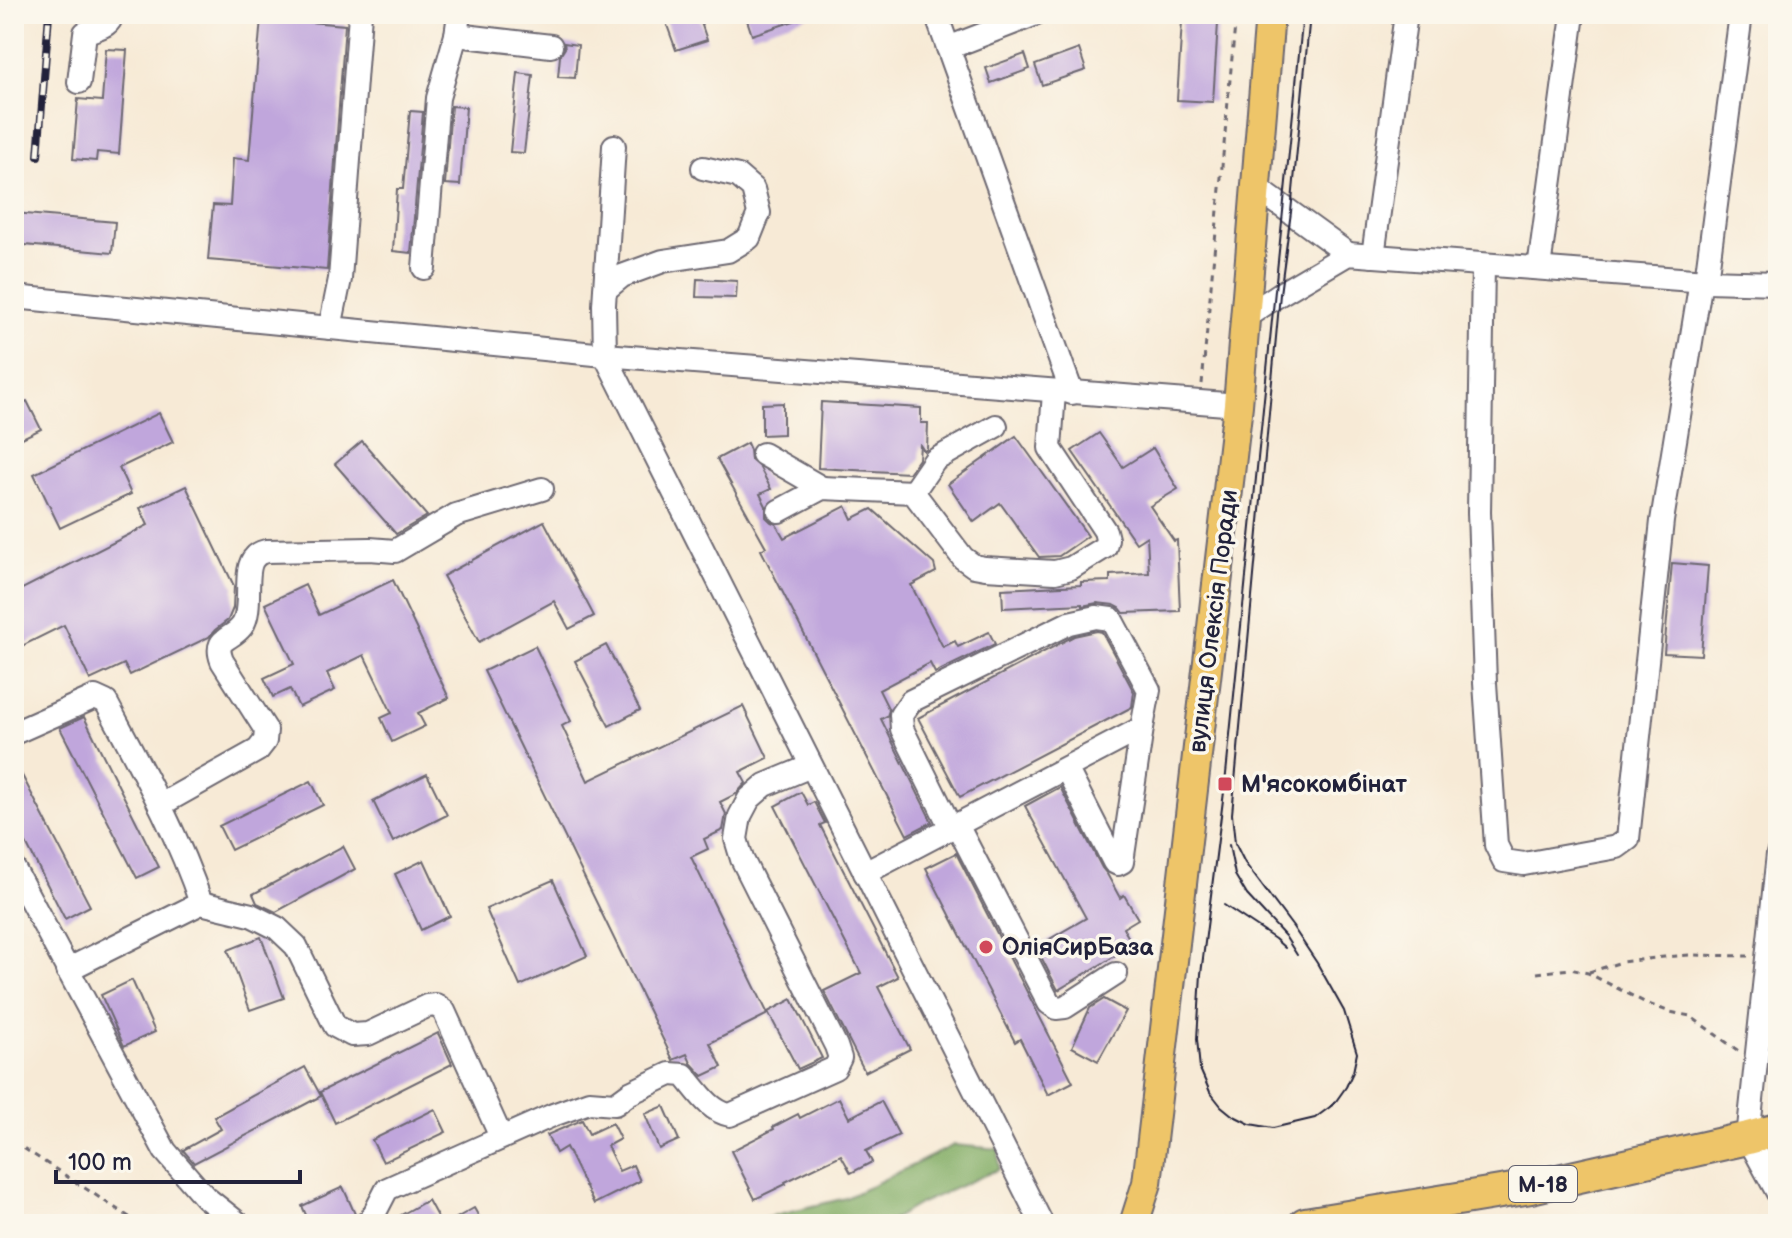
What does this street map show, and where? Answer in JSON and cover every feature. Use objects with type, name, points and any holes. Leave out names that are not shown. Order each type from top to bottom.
[{"type":"highway","name":"М-18","points":[[1305,1224],[1531,1187],[1763,1134]]},
{"type":"main road","name":"вулиця Олексія Поради","points":[[1134,1224],[1147,1183],[1238,405],[1270,14]]},
{"type":"street","points":[[79,82],[85,33],[106,25],[112,14]]},
{"type":"street","points":[[330,328],[340,279],[360,14]]},
{"type":"street","points":[[913,492],[963,558],[974,566],[1055,572],[1071,568],[1105,547],[1105,531],[1050,448],[1063,392],[936,14]]},
{"type":"street","points":[[948,48],[1036,14]]},
{"type":"street","points":[[1373,256],[1406,14]]},
{"type":"street","points":[[1539,268],[1573,14]]},
{"type":"street","points":[[1483,265],[1479,512],[1485,683],[1496,845],[1504,861],[1524,864],[1617,847],[1628,839],[1662,521],[1704,281],[1741,14]]},
{"type":"street","points":[[424,268],[438,98],[458,24],[551,46]]},
{"type":"street","points":[[614,146],[605,290],[605,355],[1042,1224]]},
{"type":"street","points":[[605,290],[622,276],[663,261],[728,251],[749,238],[759,213],[753,189],[738,176],[703,168]]},
{"type":"street","points":[[1257,188],[1348,254],[1704,281],[1778,283]]},
{"type":"street","points":[[1244,318],[1348,254]]},
{"type":"street","points":[[14,297],[605,355],[1238,405]]},
{"type":"street","points":[[913,492],[935,460],[996,426]]},
{"type":"street","points":[[763,454],[822,488],[913,492]]},
{"type":"street","points":[[779,511],[822,488]]},
{"type":"street","points":[[160,805],[258,750],[265,741],[266,730],[218,652],[221,642],[240,629],[246,618],[250,564],[256,555],[266,551],[395,551],[456,515],[542,489]]},
{"type":"street","points":[[1066,768],[1114,862],[1122,862],[1149,690],[1111,619],[1096,617],[1069,623],[911,701],[901,715],[902,729],[1049,1003],[1056,1008],[1065,1007],[1116,974]]},
{"type":"street","points":[[14,733],[95,697],[106,702],[187,862],[201,903]]},
{"type":"street","points":[[865,873],[1142,728]]},
{"type":"street","points":[[365,1224],[371,1220],[387,1189],[501,1137],[589,1102],[615,1104],[630,1093],[670,1074],[684,1075],[712,1107],[721,1114],[730,1115],[835,1068],[840,1058],[836,1046],[742,859],[736,839],[740,816],[749,799],[765,785],[811,766]]},
{"type":"street","points":[[1778,854],[1756,1064],[1763,1134],[1778,1193]]},
{"type":"street","points":[[14,869],[165,1151],[205,1197],[239,1224]]},
{"type":"street","points":[[67,970],[201,903],[251,915],[277,928],[296,946],[335,1026],[352,1035],[368,1034],[427,1006],[436,1005],[444,1011],[501,1137]]},
{"type":"path","points":[[1201,404],[1236,14]]},
{"type":"path","points":[[1588,973],[1622,962],[1690,955],[1767,956]]},
{"type":"path","points":[[1537,973],[1570,969],[1588,973],[1658,1008],[1690,1016],[1756,1064]]},
{"type":"path","points":[[14,1142],[140,1224]]},
{"type":"green space","points":[[954,1145],[999,1149],[999,1169],[921,1203],[885,1224],[737,1224],[846,1198]]},
{"type":"building","points":[[663,14],[698,14],[707,40],[676,50]]},
{"type":"building","points":[[745,14],[808,14],[809,16],[752,35]]},
{"type":"building","points":[[261,18],[345,25],[327,270],[208,260],[213,205],[230,206],[233,158],[249,160]]},
{"type":"building","points":[[1182,21],[1218,23],[1213,102],[1177,100]]},
{"type":"building","points":[[564,43],[578,45],[575,78],[558,77]]},
{"type":"building","points":[[106,49],[127,50],[119,154],[97,152],[96,161],[73,159],[78,99],[102,101]]},
{"type":"building","points":[[1079,49],[1086,70],[1042,85],[1035,65]]},
{"type":"building","points":[[1025,54],[1030,69],[991,83],[986,68]]},
{"type":"building","points":[[518,73],[533,75],[524,153],[510,152]]},
{"type":"building","points":[[451,106],[466,107],[460,185],[445,184]]},
{"type":"building","points":[[410,111],[423,112],[411,253],[393,251],[397,189],[403,189]]},
{"type":"building","points":[[14,213],[115,222],[112,253],[14,244]]},
{"type":"building","points":[[697,279],[737,281],[736,298],[696,297]]},
{"type":"building","points":[[27,401],[41,429],[14,442],[14,407]]},
{"type":"building","points":[[821,402],[921,408],[921,423],[928,423],[927,449],[924,451],[920,445],[919,459],[909,473],[818,468]]},
{"type":"building","points":[[783,403],[783,434],[762,435],[762,404]]},
{"type":"building","points":[[159,413],[173,442],[119,468],[131,494],[60,528],[34,474]]},
{"type":"building","points":[[1099,433],[1123,467],[1153,448],[1178,489],[1150,506],[1174,541],[1177,540],[1180,611],[1124,613],[1114,605],[1097,603],[1003,608],[1002,589],[1081,585],[1081,582],[1110,581],[1110,575],[1149,573],[1147,536],[1136,543],[1072,451]]},
{"type":"building","points":[[1016,436],[1088,536],[1059,556],[1039,557],[1000,503],[974,522],[948,484]]},
{"type":"building","points":[[362,441],[427,516],[396,534],[335,464]]},
{"type":"building","points":[[747,443],[751,460],[760,468],[771,489],[760,494],[766,506],[766,517],[776,524],[784,538],[846,506],[852,519],[872,509],[934,564],[936,572],[911,585],[943,647],[955,641],[958,647],[989,632],[995,644],[935,673],[930,663],[879,690],[889,710],[887,716],[881,719],[932,822],[907,835],[761,550],[766,547],[717,459]]},
{"type":"building","points":[[186,486],[234,586],[233,608],[228,620],[209,637],[130,675],[124,664],[90,680],[64,625],[14,650],[14,593],[148,525],[140,508]]},
{"type":"building","points":[[544,521],[594,616],[569,629],[554,601],[479,642],[443,576]]},
{"type":"building","points":[[1672,563],[1708,566],[1701,655],[1664,653]]},
{"type":"building","points":[[393,580],[449,698],[418,713],[425,726],[392,742],[381,718],[392,713],[364,655],[327,673],[335,690],[299,707],[290,689],[273,697],[264,678],[294,664],[265,604],[305,585],[319,615]]},
{"type":"building","points":[[1102,632],[1134,692],[1132,707],[960,797],[918,718],[1074,636]]},
{"type":"building","points":[[606,645],[640,710],[609,726],[575,661]]},
{"type":"building","points":[[535,646],[571,721],[562,726],[588,781],[743,706],[768,758],[740,772],[746,783],[736,794],[720,802],[726,814],[723,830],[704,839],[708,849],[691,857],[768,1014],[710,1043],[722,1067],[703,1076],[687,1054],[673,1060],[484,671]]},
{"type":"building","points":[[84,717],[159,867],[137,878],[60,728]]},
{"type":"building","points":[[14,760],[90,906],[65,919],[14,820]]},
{"type":"building","points":[[427,774],[447,815],[393,842],[373,801]]},
{"type":"building","points":[[311,781],[323,805],[231,850],[219,826]]},
{"type":"building","points":[[1060,787],[1102,868],[1120,898],[1124,895],[1138,919],[1123,928],[1133,945],[1058,990],[1036,947],[1086,918],[1025,806]]},
{"type":"building","points":[[801,792],[808,805],[814,802],[825,823],[820,825],[898,977],[878,987],[910,1049],[865,1072],[824,991],[861,973],[775,806]]},
{"type":"building","points":[[343,846],[355,869],[276,912],[257,903],[253,894]]},
{"type":"building","name":"ОліяСирБаза","points":[[956,853],[1073,1082],[1048,1095],[1020,1039],[1015,1042],[926,868]]},
{"type":"building","points":[[424,860],[450,916],[421,930],[395,874]]},
{"type":"building","points":[[553,880],[587,956],[520,986],[486,909]]},
{"type":"building","points":[[261,937],[284,998],[250,1010],[228,950]]},
{"type":"building","points":[[132,980],[155,1032],[124,1046],[101,995]]},
{"type":"building","points":[[792,999],[822,1058],[798,1069],[768,1012]]},
{"type":"building","points":[[1104,999],[1126,1011],[1098,1061],[1072,1047],[1090,1008]]},
{"type":"building","points":[[438,1033],[452,1064],[335,1123],[320,1092]]},
{"type":"building","points":[[305,1067],[321,1096],[194,1163],[183,1150],[221,1129],[214,1117]]},
{"type":"building","points":[[839,1098],[849,1118],[881,1101],[899,1135],[866,1151],[872,1162],[851,1173],[841,1155],[755,1199],[731,1151],[798,1114],[800,1118]]},
{"type":"building","points":[[664,1106],[679,1140],[659,1149],[645,1114]]},
{"type":"building","points":[[435,1109],[446,1132],[383,1162],[372,1140]]},
{"type":"building","points":[[582,1120],[589,1134],[612,1123],[620,1139],[607,1146],[619,1171],[633,1165],[640,1181],[594,1204],[566,1147],[556,1153],[547,1135]]},
{"type":"building","points":[[343,1187],[355,1214],[351,1224],[310,1224],[302,1206]]},
{"type":"building","points":[[428,1200],[441,1224],[385,1224]]},
{"type":"building","points":[[474,1208],[483,1224],[446,1224]]},
{"type":"tram line","points":[[1303,14],[1225,784],[1201,974],[1197,1039],[1200,1069],[1210,1092],[1221,1106],[1250,1124],[1273,1128],[1315,1118],[1334,1104],[1353,1072],[1357,1053],[1344,1011],[1317,963],[1245,863],[1235,843],[1232,814],[1280,294],[1310,14]]},
{"type":"tram line","points":[[1229,845],[1235,875],[1247,895],[1285,936],[1297,955]]},
{"type":"tram line","points":[[1224,905],[1285,948]]},
{"type":"railway","points":[[38,156],[49,14]]},
{"type":"place","name":"М'ясокомбінат","points":[[1225,784]]},
{"type":"place","name":"ОліяСирБаза","points":[[986,947]]}]
